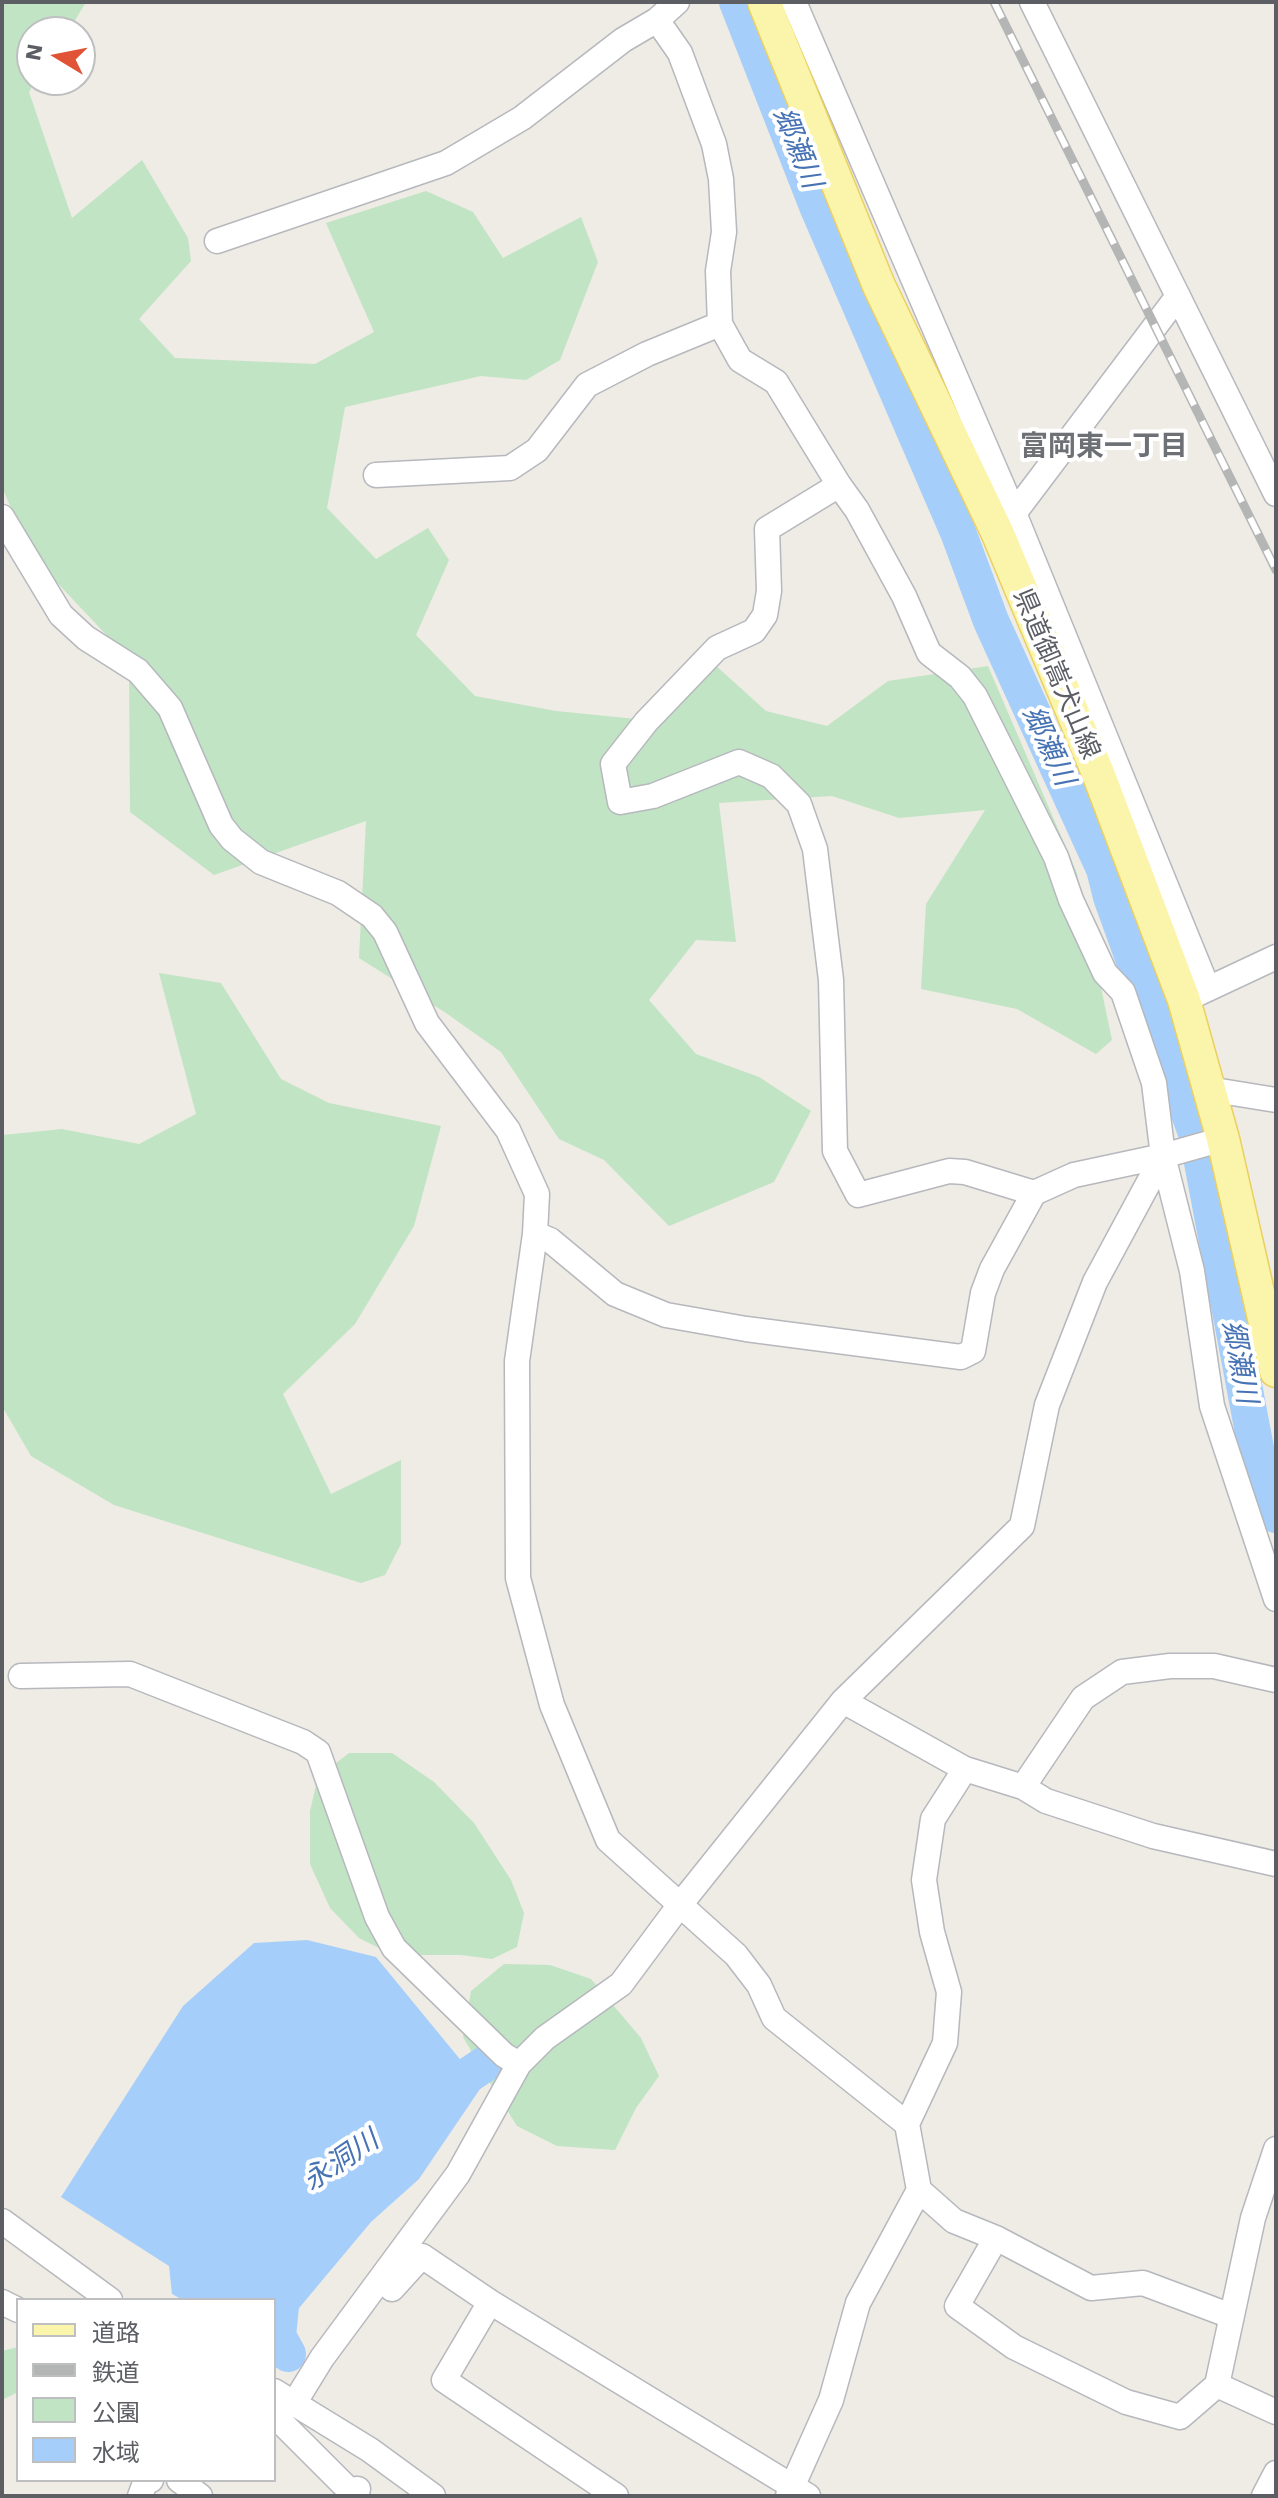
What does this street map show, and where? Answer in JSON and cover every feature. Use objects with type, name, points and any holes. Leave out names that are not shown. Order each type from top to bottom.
[{"type":"main road","name":"県道御嵩犬山線","points":[[764,2],[879,286],[1006,524],[1098,773],[1196,995],[1218,1140],[1276,1371]]},
{"type":"street","points":[[217,241],[446,163],[522,118],[623,40],[657,20],[677,2]]},
{"type":"street","points":[[794,2],[1006,524]]},
{"type":"street","points":[[1032,2],[1276,494]]},
{"type":"street","points":[[657,20],[680,53],[714,144],[719,167],[724,232],[718,271],[720,324],[740,360],[776,382],[857,510],[904,596],[929,653],[960,677],[975,696],[1056,857],[1071,900],[1105,973],[1123,992],[1154,1083],[1163,1156],[1192,1271],[1212,1406],[1276,1599]]},
{"type":"street","points":[[1006,524],[1178,296]]},
{"type":"street","points":[[376,475],[510,468],[537,450],[587,385],[647,354],[720,324]]},
{"type":"street","points":[[839,485],[767,529],[769,591],[765,615],[754,631],[717,648],[637,732],[613,764],[620,802],[653,796],[739,762],[771,776],[799,804],[815,849],[831,980],[835,1151],[858,1195],[949,1171],[965,1172],[1034,1193]]},
{"type":"street","points":[[2,517],[61,615],[86,638],[138,671],[170,708],[221,825],[232,839],[261,862],[338,893],[372,916],[385,932],[427,1023],[508,1130],[537,1194],[535,1234],[517,1361],[518,1578],[528,1625],[552,1705],[608,1840],[736,1955],[759,1985],[774,2018],[907,2124]]},
{"type":"street","points":[[1196,995],[1276,957]]},
{"type":"street","points":[[1208,1089],[1276,1100]]},
{"type":"street","points":[[535,1234],[550,1240],[615,1294],[666,1315],[961,1357],[973,1351],[977,1320],[992,1269],[1034,1193],[1074,1175],[1163,1156],[1218,1140]]},
{"type":"street","points":[[433,2496],[370,2450],[285,2396],[322,2358],[458,2174],[519,2064],[545,2038],[621,1984],[679,1906],[843,1701],[1022,1526],[1047,1405],[1095,1282],[1163,1156]]},
{"type":"street","points":[[1023,1787],[1083,1698],[1122,1672],[1170,1666],[1214,1666],[1276,1680]]},
{"type":"street","points":[[21,1676],[130,1674],[303,1742],[318,1752],[377,1917],[394,1948],[504,2055],[519,2064]]},
{"type":"street","points":[[843,1701],[965,1769],[1023,1787],[1046,1801],[1153,1836],[1276,1864]]},
{"type":"street","points":[[965,1769],[933,1819],[924,1880],[932,1932],[949,1992],[945,2043],[907,2124],[919,2190],[954,2221],[996,2238],[1091,2288],[1143,2283],[1231,2316]]},
{"type":"street","points":[[996,2238],[957,2306],[1014,2347],[1126,2402],[1180,2417],[1217,2385],[1253,2218],[1276,2149]]},
{"type":"street","points":[[322,2358],[331,2357],[422,2256],[490,2302],[796,2493],[831,2400],[858,2303],[919,2190]]},
{"type":"street","points":[[2,2221],[107,2298]]},
{"type":"street","points":[[490,2302],[444,2380],[616,2496]]},
{"type":"street","points":[[1217,2385],[1276,2412]]},
{"type":"street","points":[[276,2417],[349,2490],[359,2493],[359,2472],[370,2450]]},
{"type":"street","points":[[1264,2496],[1276,2473]]},
{"type":"street","points":[[182,2482],[200,2496]]},
{"type":"green space","points":[[2,2],[86,2],[78,16],[16,16],[16,96],[30,96],[72,218],[142,160],[188,238],[191,261],[139,319],[175,358],[315,364],[374,332],[326,223],[426,191],[473,212],[503,258],[581,217],[598,262],[560,360],[526,380],[481,376],[345,407],[327,508],[376,559],[428,528],[449,560],[416,635],[475,696],[556,711],[636,719],[703,654],[766,711],[827,726],[888,681],[988,666],[1077,873],[1112,1040],[1096,1054],[1017,1009],[921,989],[926,904],[985,810],[899,818],[832,796],[719,803],[736,942],[696,940],[649,1000],[696,1054],[759,1077],[811,1111],[774,1182],[669,1226],[604,1160],[559,1139],[501,1052],[359,958],[366,821],[214,875],[130,812],[129,659],[31,555],[2,487]]},
{"type":"green space","points":[[159,973],[221,983],[281,1079],[329,1103],[441,1126],[414,1226],[355,1324],[283,1394],[331,1494],[401,1460],[401,1544],[385,1575],[361,1583],[114,1505],[31,1456],[2,1406],[3,1135],[62,1129],[139,1144],[196,1114]]},
{"type":"green space","points":[[349,1753],[392,1753],[434,1782],[474,1823],[511,1880],[524,1913],[517,1947],[492,1959],[461,1955],[393,1955],[359,1938],[330,1908],[310,1864],[310,1811],[318,1777]]},
{"type":"green space","points":[[504,1964],[550,1965],[591,1979],[641,2038],[659,2076],[636,2108],[615,2150],[557,2146],[517,2126],[490,2083],[463,2037],[471,1991]]},
{"type":"green space","points":[[16,2348],[16,2393],[2,2400],[2,2351]]},
{"type":"water","points":[[307,1940],[376,1957],[482,2086],[419,2179],[371,2222],[276,2336],[276,2298],[179,2298],[172,2294],[169,2266],[61,2197],[183,2006],[254,1943]]},
{"type":"waterway","name":"郷瀬川","points":[[737,2],[817,206],[958,532],[991,621],[1104,869],[1111,897],[1197,1136],[1261,1475],[1276,1515]]},
{"type":"waterway","name":"永洞川","points":[[430,2101],[485,2064]]},
{"type":"waterway","name":"永洞川","points":[[283,2286],[278,2336],[288,2354]]},
{"type":"railway","points":[[994,2],[1276,570]]},
{"type":"district","name":"富岡東一丁目","points":[[1104,447]]}]
